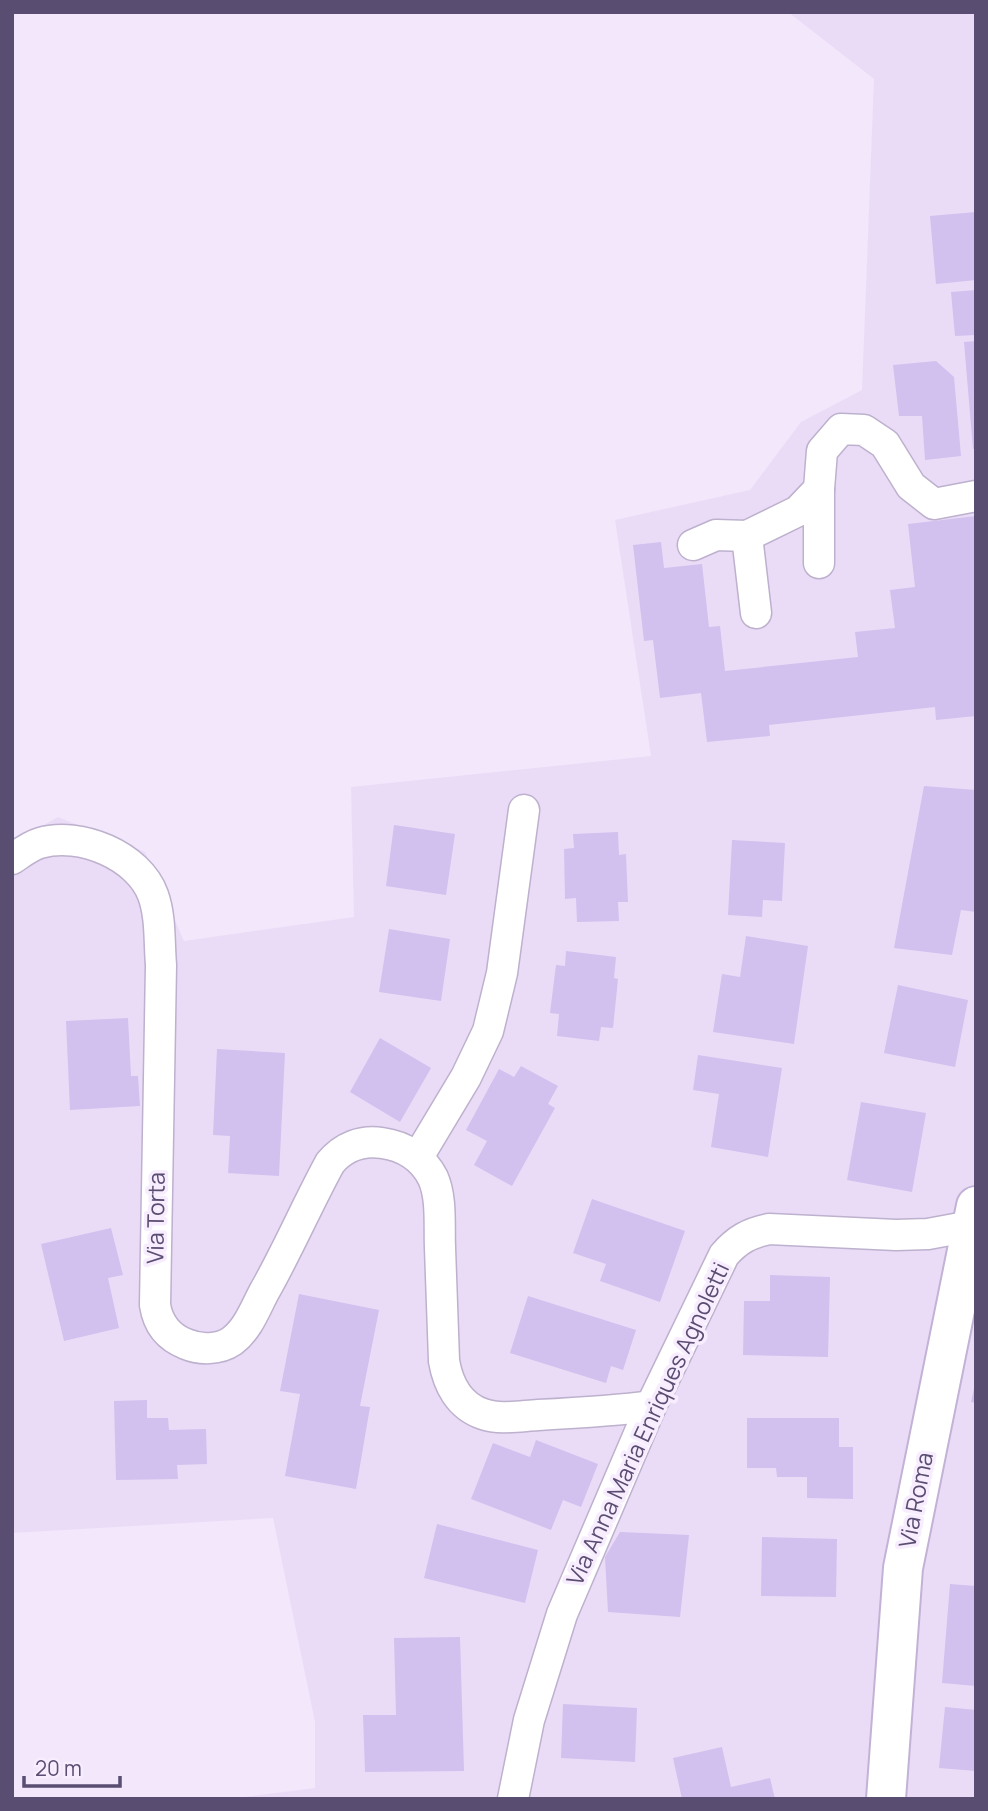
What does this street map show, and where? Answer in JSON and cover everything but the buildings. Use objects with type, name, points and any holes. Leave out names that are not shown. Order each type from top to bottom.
[{"type":"main road","name":"Via Roma","points":[[886,1799],[903,1568],[974,1216]]},
{"type":"street","points":[[819,563],[822,452],[841,429],[864,430],[885,444],[911,486],[934,503],[976,496]]},
{"type":"street","points":[[692,545],[716,535],[747,536],[798,511],[819,489]]},
{"type":"street","points":[[747,536],[756,614]]},
{"type":"street","points":[[524,810],[502,973],[488,1031],[466,1077],[418,1157],[433,1178],[439,1205],[446,1377],[460,1398],[481,1414],[495,1417],[652,1406]]},
{"type":"street","name":"Via Torta","points":[[12,859],[41,843],[81,842],[118,855],[139,872],[154,897],[159,923],[161,965],[155,1305],[163,1328],[174,1338],[184,1344],[206,1349],[230,1343],[238,1336],[292,1242],[324,1174],[336,1155],[356,1144],[369,1142],[396,1146],[418,1157]]},
{"type":"street","name":"Via Anna Maria Enriques Agnoletti","points":[[513,1799],[529,1720],[558,1625],[652,1406],[724,1255],[750,1233],[769,1229],[918,1235],[974,1216]]},
{"type":"shaded area","points":[[788,12],[976,12],[976,1799],[229,1799],[315,1788],[315,1722],[273,1518],[12,1533],[12,843],[58,817],[145,852],[184,941],[354,917],[351,787],[651,756],[615,520],[750,490],[801,422],[862,390],[874,79]]}]
